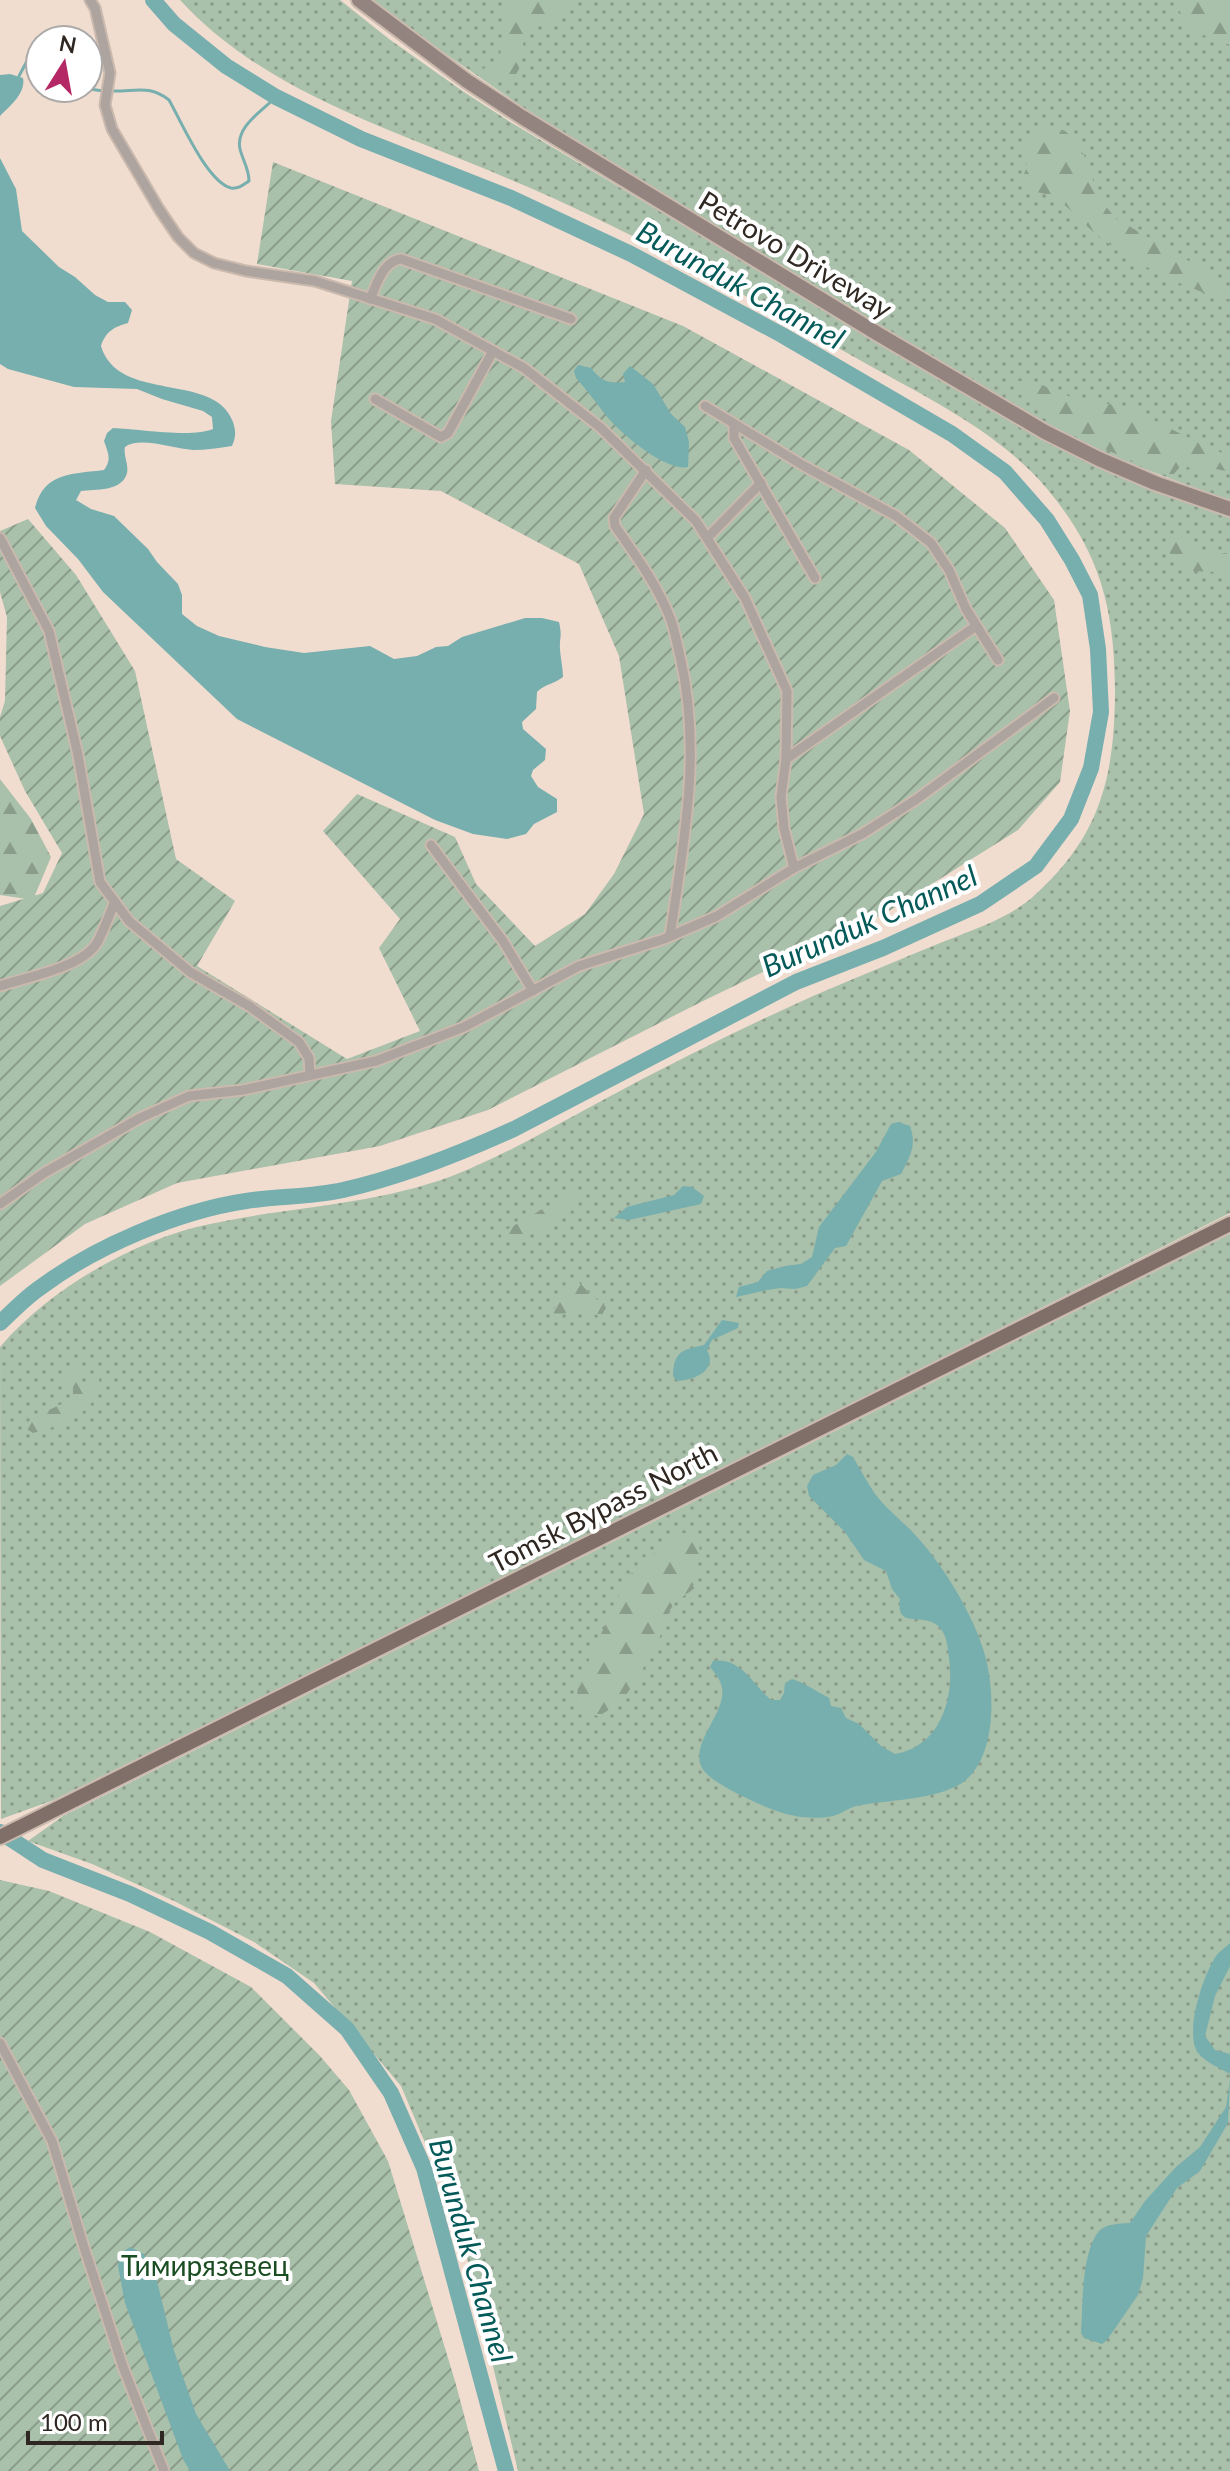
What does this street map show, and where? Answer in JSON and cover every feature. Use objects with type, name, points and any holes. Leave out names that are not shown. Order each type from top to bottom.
[{"type":"main road","name":"Tomsk Bypass North","points":[[0,1837],[1230,1224]]},
{"type":"street","points":[[90,0],[105,43],[110,73],[105,105],[112,129],[159,209],[178,237],[194,253],[214,263],[246,271],[315,281],[435,319],[524,368],[590,419],[696,521],[745,598],[787,691],[786,759],[781,797],[784,828],[794,868]]},
{"type":"street","name":"Petrovo Driveway","points":[[359,0],[455,73],[522,117],[1003,408],[1099,459],[1155,483],[1230,509]]},
{"type":"street","points":[[370,299],[386,265],[392,260],[401,259],[571,319]]},
{"type":"street","points":[[375,399],[441,437],[448,433],[493,351]]},
{"type":"street","points":[[705,406],[804,466],[896,516],[931,543],[998,660]]},
{"type":"street","points":[[734,424],[734,438],[815,578]]},
{"type":"street","points":[[646,470],[614,518],[615,526],[648,573],[672,622],[688,690],[692,745],[684,840],[670,936]]},
{"type":"street","points":[[708,537],[761,483]]},
{"type":"street","points":[[0,538],[49,631],[78,755],[100,882],[129,921],[190,972],[249,1006],[299,1042],[309,1058],[310,1074]]},
{"type":"street","points":[[786,759],[976,626]]},
{"type":"street","points":[[0,1204],[44,1173],[140,1118],[189,1096],[243,1090],[376,1061],[464,1027],[579,966],[670,936],[717,916],[794,868],[862,834],[917,799],[1054,698]]},
{"type":"street","points":[[431,845],[503,941],[533,991]]},
{"type":"street","points":[[0,986],[73,963],[86,955],[96,944],[115,902]]},
{"type":"street","points":[[0,2043],[52,2141],[118,2352],[164,2471]]},
{"type":"green space","points":[[180,0],[340,0],[389,39],[512,123],[1036,436],[1132,481],[1230,518],[1230,1213],[54,1800],[1,1819],[0,1347],[20,1326],[43,1305],[96,1269],[153,1241],[210,1224],[392,1194],[452,1176],[529,1140],[760,1021],[1005,915],[1037,893],[1058,871],[1089,827],[1106,779],[1114,725],[1112,637],[1102,586],[1093,562],[1066,514],[1048,490],[1006,449],[933,401],[642,241],[554,198],[378,126],[292,85],[214,32]]},
{"type":"green space","points":[[372,0],[1230,0],[1230,501],[1113,457],[1042,422],[946,366],[553,128]]},
{"type":"green space","points":[[515,0],[578,0],[557,20],[524,33],[520,66],[508,83],[482,72],[497,62],[502,47],[504,7]]},
{"type":"green space","points":[[1172,0],[1230,0],[1230,45],[1193,31]]},
{"type":"green space","points":[[1042,127],[1065,131],[1076,141],[1092,170],[1094,191],[1115,218],[1230,288],[1230,299],[1196,290],[1146,267],[1101,238],[1059,200],[1020,184],[1027,167],[1023,144]]},
{"type":"green space","points":[[273,162],[683,326],[909,450],[1005,528],[1054,600],[1070,711],[1060,782],[1018,830],[887,912],[488,1110],[380,1146],[177,1183],[85,1224],[0,1286],[0,906],[43,893],[62,853],[25,791],[0,736],[0,717],[5,701],[7,617],[0,592],[0,531],[28,519],[76,575],[135,671],[176,859],[235,901],[197,966],[347,1059],[420,1031],[379,948],[400,919],[323,831],[357,794],[455,837],[476,884],[535,946],[585,914],[614,874],[644,814],[619,656],[579,564],[441,491],[335,484],[331,421],[352,281],[257,264]]},
{"type":"green space","points":[[1015,381],[1037,382],[1059,394],[1129,408],[1213,450],[1230,455],[1230,472],[1212,468],[1199,473],[1186,466],[1173,475],[1163,474],[1051,426],[1038,405],[1014,391]]},
{"type":"green space","points":[[1179,537],[1209,553],[1230,552],[1230,578],[1216,572],[1192,571],[1172,559],[1168,547]]},
{"type":"green space","points":[[0,779],[31,819],[51,857],[33,900],[0,895]]},
{"type":"green space","points":[[580,1192],[583,1197],[559,1220],[516,1239],[506,1242],[501,1238],[502,1232],[569,1194]]},
{"type":"green space","points":[[1230,1234],[1230,2471],[518,2471],[465,2249],[438,2173],[401,2086],[314,1983],[254,1942],[92,1864],[28,1841],[63,1816]]},
{"type":"green space","points":[[574,1280],[604,1303],[602,1315],[582,1311],[553,1313],[562,1287]]},
{"type":"green space","points":[[77,1364],[82,1387],[86,1388],[93,1378],[99,1378],[93,1400],[86,1409],[67,1421],[33,1433],[27,1429],[30,1419],[73,1396],[73,1388],[65,1381],[67,1370]]},
{"type":"green space","points":[[686,1533],[696,1536],[700,1543],[696,1578],[691,1591],[676,1601],[668,1613],[668,1621],[639,1676],[621,1702],[599,1716],[581,1713],[577,1698],[578,1684],[624,1584],[642,1558],[658,1552],[672,1535]]},
{"type":"green space","name":"Тимирязевец","points":[[0,1880],[49,1891],[150,1932],[251,1987],[320,2056],[349,2090],[388,2161],[479,2471],[0,2471]]},
{"type":"water","points":[[0,75],[23,78],[22,89],[0,116]]},
{"type":"water","points":[[0,158],[16,189],[22,231],[59,267],[95,295],[108,302],[125,302],[132,310],[128,323],[111,330],[101,346],[111,364],[126,375],[145,382],[207,397],[223,406],[235,428],[232,446],[227,447],[193,450],[148,443],[131,444],[125,447],[127,473],[120,484],[81,491],[76,500],[91,509],[114,516],[178,584],[182,595],[182,614],[197,626],[219,636],[304,653],[370,646],[394,659],[417,656],[436,647],[448,646],[462,637],[525,618],[559,622],[563,677],[537,692],[536,709],[522,722],[523,729],[546,749],[545,760],[533,770],[531,776],[538,787],[557,799],[557,812],[534,824],[526,834],[507,839],[473,834],[435,820],[237,719],[103,592],[78,559],[46,526],[35,508],[39,496],[53,481],[62,477],[104,470],[109,459],[104,441],[113,428],[204,432],[213,429],[212,417],[203,411],[137,389],[74,387],[8,369],[0,364]]},
{"type":"water","points":[[578,365],[591,368],[605,381],[614,382],[625,382],[623,374],[630,366],[653,384],[671,414],[685,427],[689,442],[688,467],[678,467],[655,457],[620,430],[576,378],[574,371]]},
{"type":"water","points":[[898,1122],[910,1126],[913,1145],[910,1156],[901,1174],[882,1181],[846,1246],[835,1248],[807,1286],[736,1297],[739,1287],[758,1282],[767,1271],[801,1264],[812,1257],[819,1227],[876,1152],[891,1124]]},
{"type":"water","points":[[683,1186],[692,1187],[704,1196],[701,1204],[629,1220],[614,1218],[627,1207],[674,1195]]},
{"type":"water","points":[[722,1320],[739,1323],[738,1328],[712,1340],[707,1350],[709,1363],[703,1373],[677,1381],[673,1376],[677,1357],[685,1350],[704,1345]]},
{"type":"water","points":[[847,1454],[853,1457],[880,1500],[928,1549],[969,1614],[983,1648],[990,1678],[990,1728],[981,1760],[973,1773],[951,1789],[856,1806],[828,1817],[801,1817],[745,1798],[705,1772],[700,1763],[702,1742],[722,1698],[720,1682],[710,1667],[713,1661],[731,1663],[739,1668],[771,1700],[780,1700],[785,1683],[792,1679],[806,1685],[829,1698],[831,1706],[841,1708],[846,1718],[859,1724],[881,1746],[895,1754],[910,1750],[933,1731],[941,1718],[949,1689],[948,1650],[941,1629],[935,1623],[902,1615],[900,1599],[892,1589],[886,1571],[864,1560],[845,1532],[809,1496],[807,1486],[813,1475],[836,1465]]},
{"type":"water","points":[[1230,1943],[1230,1966],[1215,1996],[1205,2036],[1215,2050],[1230,2054],[1230,2074],[1198,2053],[1193,2032],[1197,2004],[1206,1977],[1216,1956]]},
{"type":"water","points":[[1230,2080],[1228,2123],[1200,2171],[1177,2188],[1146,2236],[1143,2278],[1138,2295],[1102,2344],[1084,2338],[1081,2333],[1084,2280],[1093,2241],[1099,2231],[1106,2227],[1130,2223],[1176,2167],[1200,2147],[1226,2107]]},
{"type":"water","points":[[130,2247],[144,2254],[156,2277],[174,2351],[196,2414],[230,2471],[190,2471],[183,2459],[125,2303],[118,2266],[121,2253]]},
{"type":"waterway","name":"Burunduk Channel","points":[[0,1323],[30,1295],[63,1272],[139,1232],[220,1206],[365,1185],[451,1156],[514,1129],[796,982],[883,948],[980,904],[1036,866],[1071,819],[1091,768],[1101,712],[1098,649],[1090,595],[1047,520],[1005,472],[952,434],[782,335],[631,254],[511,198],[361,139],[276,97],[226,66],[174,24],[153,0]]},
{"type":"waterway","points":[[19,76],[24,67]]},
{"type":"waterway","points":[[111,91],[148,90],[169,100],[204,163],[213,175],[231,188],[249,181],[240,149],[242,134],[251,120],[276,97]]},
{"type":"waterway","name":"Burunduk Channel","points":[[0,1832],[43,1860],[130,1894],[210,1932],[287,1976],[347,2029],[391,2093],[424,2168],[506,2471]]}]
